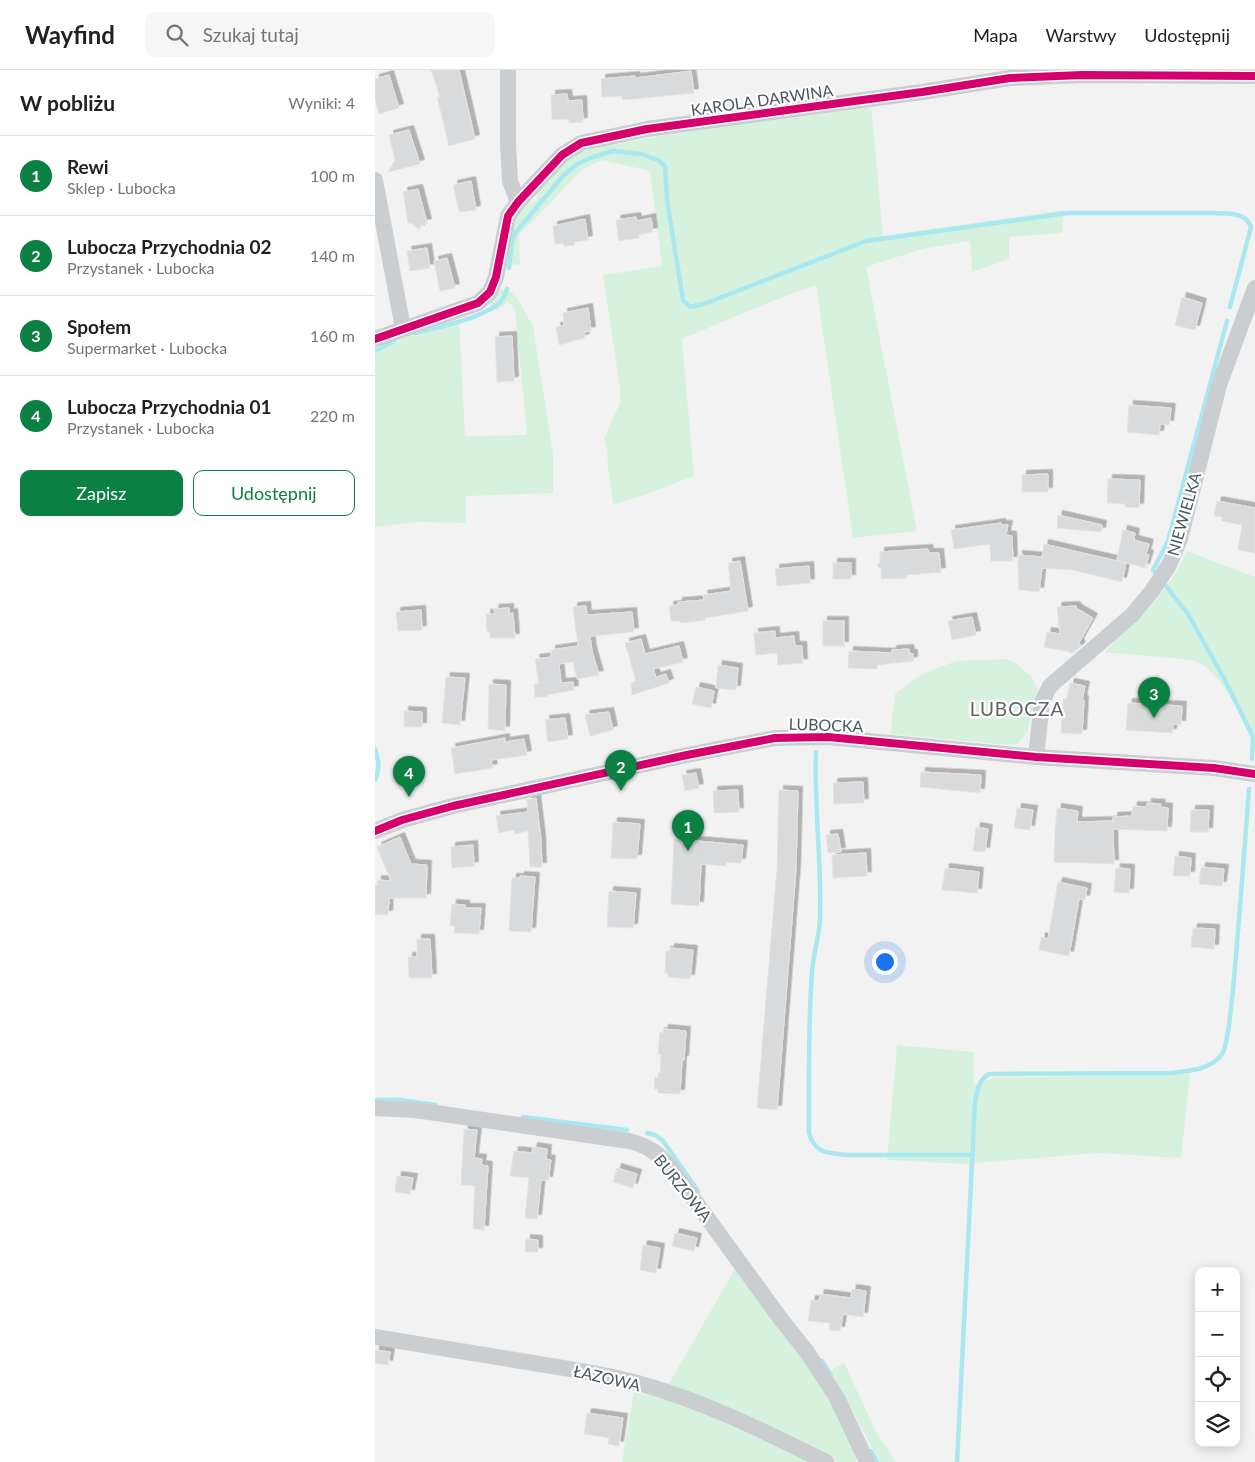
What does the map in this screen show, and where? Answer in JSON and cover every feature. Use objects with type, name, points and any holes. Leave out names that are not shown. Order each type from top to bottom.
[{"type":"street","points":[[507,70],[510,181],[518,202]]},
{"type":"street","name":"KAROLA DARWINA","points":[[375,340],[403,328],[478,303],[490,292],[496,277],[508,216],[518,202],[562,155],[581,143],[647,130],[913,94],[1010,78],[1082,75],[1255,76]]},
{"type":"street","points":[[375,180],[403,328]]},
{"type":"street","name":"NIEWIELKA","points":[[1036,758],[1042,702],[1050,686],[1132,616],[1155,588],[1166,570],[1180,539],[1219,385],[1255,288]]},
{"type":"street","name":"LUBOCKA","points":[[375,831],[408,818],[453,806],[775,738],[828,737],[1036,758],[1214,768],[1255,774]]},
{"type":"street","name":"BURZOWA","points":[[375,1108],[434,1113],[629,1141],[638,1143],[659,1154],[775,1312],[807,1352],[837,1398],[867,1462]]},
{"type":"street","name":"ŁAZOWA","points":[[375,1338],[566,1368],[630,1381],[688,1400],[771,1434],[826,1462]]},
{"type":"green space","points":[[871,102],[883,236],[1064,210],[1062,233],[1009,237],[1009,259],[972,272],[970,241],[922,249],[866,267],[917,531],[853,538],[816,285],[682,339],[694,476],[639,497],[613,504],[604,438],[620,403],[620,389],[603,275],[662,266],[650,171],[602,160],[582,170],[519,235],[520,264],[504,266],[514,217],[519,205],[537,200],[536,180],[576,153],[606,145]]},
{"type":"green space","points":[[503,290],[514,293],[533,326],[553,454],[553,493],[466,496],[466,523],[417,522],[375,527],[375,351],[405,332],[459,315],[465,436],[527,435],[515,309],[508,302],[496,311],[489,303],[497,292]]},
{"type":"green space","points":[[1187,551],[1255,577],[1255,741],[1244,719],[1220,681],[1205,666],[1192,660],[1105,652],[1160,595],[1177,571]]},
{"type":"green space","points":[[1006,659],[1016,663],[1032,677],[1038,689],[1027,732],[1018,744],[1009,745],[890,734],[895,694],[922,674],[956,661]]},
{"type":"green space","points":[[897,1045],[974,1052],[973,1085],[995,1078],[1190,1074],[1181,1158],[1099,1153],[964,1164],[887,1160]]},
{"type":"green space","points":[[736,1267],[806,1358],[856,1450],[856,1462],[839,1462],[773,1429],[667,1387]]},
{"type":"green space","points":[[844,1362],[875,1430],[896,1462],[880,1462],[830,1371]]},
{"type":"green space","points":[[634,1392],[672,1399],[812,1462],[622,1462]]},
{"type":"building","points":[[431,70],[459,70],[475,139],[449,146],[437,97],[440,97]]},
{"type":"building","points":[[691,71],[694,93],[623,100],[622,96],[602,97],[601,79],[635,76],[636,78]]},
{"type":"building","points":[[389,75],[399,108],[379,114],[375,98],[375,79]]},
{"type":"building","points":[[567,94],[568,101],[582,100],[583,122],[569,123],[569,119],[552,120],[551,95]]},
{"type":"building","points":[[409,130],[420,164],[388,172],[395,160],[389,135]]},
{"type":"building","points":[[471,181],[476,210],[459,212],[453,185]]},
{"type":"building","points":[[418,189],[427,223],[422,224],[419,230],[411,223],[408,223],[403,192]]},
{"type":"building","points":[[636,217],[637,221],[651,218],[653,232],[639,234],[639,238],[619,241],[616,220]]},
{"type":"building","points":[[585,219],[588,240],[574,242],[575,245],[564,246],[563,243],[555,244],[553,226]]},
{"type":"building","points":[[427,248],[430,268],[410,271],[407,251]]},
{"type":"building","points":[[447,258],[455,288],[440,291],[434,261]]},
{"type":"building","points":[[1182,297],[1202,303],[1195,330],[1175,325]]},
{"type":"building","points":[[588,308],[591,331],[584,332],[585,338],[559,345],[556,327],[564,326],[563,313]]},
{"type":"building","points":[[512,336],[514,381],[497,382],[495,337]]},
{"type":"building","points":[[1129,405],[1171,408],[1169,425],[1160,424],[1159,435],[1127,432]]},
{"type":"building","points":[[1048,474],[1048,492],[1022,492],[1022,475]]},
{"type":"building","points":[[1108,479],[1140,480],[1139,508],[1125,507],[1125,504],[1107,503]]},
{"type":"building","points":[[1217,501],[1255,508],[1255,553],[1238,550],[1242,525],[1222,521],[1222,517],[1214,516]]},
{"type":"building","points":[[1058,515],[1102,525],[1101,532],[1057,528]]},
{"type":"building","points":[[1001,523],[1001,525],[1008,525],[1006,535],[1012,536],[1013,561],[991,561],[990,544],[954,549],[951,530]]},
{"type":"building","points":[[1123,530],[1135,533],[1134,540],[1149,544],[1146,554],[1149,555],[1145,568],[1117,560]]},
{"type":"building","points":[[1044,544],[1126,563],[1122,582],[1073,570],[1042,568],[1039,592],[1019,590],[1018,555],[1042,557]]},
{"type":"building","points":[[928,549],[929,553],[939,553],[941,572],[907,575],[907,578],[881,579],[881,569],[877,566],[880,562],[880,552]]},
{"type":"building","points":[[740,561],[748,611],[705,618],[705,620],[680,623],[680,621],[671,621],[669,606],[678,605],[678,602],[704,600],[703,595],[731,591],[728,563]]},
{"type":"building","points":[[833,563],[851,563],[851,579],[833,579]]},
{"type":"building","points":[[809,566],[810,583],[777,586],[775,569]]},
{"type":"building","points":[[586,606],[587,615],[632,612],[634,632],[590,636],[599,675],[577,679],[573,662],[559,664],[561,683],[573,682],[574,690],[547,695],[547,697],[535,697],[534,684],[539,684],[535,659],[551,657],[551,650],[578,646],[573,607]]},
{"type":"building","points":[[1076,606],[1076,608],[1093,618],[1079,643],[1081,646],[1072,654],[1044,647],[1047,632],[1060,634],[1057,607]]},
{"type":"building","points":[[509,608],[509,614],[513,613],[515,638],[490,638],[490,632],[487,631],[486,614],[495,614],[494,609]]},
{"type":"building","points":[[421,610],[422,630],[398,631],[396,612]]},
{"type":"building","points":[[972,617],[976,635],[952,640],[948,621]]},
{"type":"building","points":[[823,621],[844,621],[844,646],[823,646]]},
{"type":"building","points":[[775,631],[775,638],[794,636],[795,646],[802,646],[803,663],[778,665],[777,653],[756,655],[754,633]]},
{"type":"building","points":[[641,639],[645,654],[679,646],[683,662],[653,669],[656,677],[666,674],[669,683],[632,695],[631,683],[636,681],[625,643]]},
{"type":"building","points":[[909,649],[910,654],[913,654],[913,661],[877,665],[877,669],[848,668],[849,651],[892,653],[892,650]]},
{"type":"building","points":[[718,665],[738,668],[736,690],[716,688]]},
{"type":"building","points":[[446,677],[465,678],[460,725],[442,723]]},
{"type":"building","points":[[1070,683],[1085,686],[1082,700],[1084,700],[1082,734],[1061,733],[1063,699],[1067,699]]},
{"type":"building","points":[[489,684],[506,685],[505,731],[488,729]]},
{"type":"building","points":[[696,687],[714,691],[711,708],[692,704]]},
{"type":"building","points":[[1128,703],[1182,706],[1181,725],[1173,724],[1172,733],[1126,730]]},
{"type":"building","points":[[404,711],[422,712],[422,727],[404,727]]},
{"type":"building","points":[[609,712],[613,730],[590,736],[585,715]]},
{"type":"building","points":[[565,718],[568,739],[548,742],[545,720]]},
{"type":"building","points":[[505,738],[505,742],[524,739],[527,755],[491,760],[493,768],[455,774],[451,748]]},
{"type":"building","points":[[921,772],[981,775],[980,793],[920,787]]},
{"type":"building","points":[[696,773],[699,788],[685,791],[682,775]]},
{"type":"building","points":[[863,782],[864,803],[834,804],[833,783]]},
{"type":"building","points":[[738,790],[739,812],[714,813],[713,791]]},
{"type":"building","points":[[779,790],[798,791],[796,869],[777,1110],[757,1108],[777,868]]},
{"type":"building","points":[[536,798],[542,867],[530,867],[528,831],[515,834],[514,830],[499,833],[496,816],[528,812],[527,800]]},
{"type":"building","points":[[1147,803],[1161,804],[1160,807],[1168,808],[1167,831],[1113,829],[1114,864],[1054,862],[1057,808],[1078,811],[1077,822],[1113,821],[1113,817],[1132,816],[1133,806],[1147,807]]},
{"type":"building","points":[[1017,808],[1033,810],[1030,830],[1014,828]]},
{"type":"building","points":[[1191,810],[1209,810],[1208,832],[1190,832]]},
{"type":"building","points":[[613,822],[640,824],[637,859],[611,858]]},
{"type":"building","points":[[976,827],[988,829],[985,852],[973,851]]},
{"type":"building","points":[[838,834],[841,852],[828,853],[826,835]]},
{"type":"building","points":[[400,837],[411,864],[427,865],[426,898],[389,898],[388,915],[375,914],[375,885],[377,885],[377,880],[391,881],[377,847]]},
{"type":"building","points":[[674,839],[743,845],[741,863],[726,862],[726,866],[701,864],[699,906],[671,904]]},
{"type":"building","points":[[473,845],[474,866],[452,868],[451,847]]},
{"type":"building","points":[[866,853],[867,876],[833,878],[832,855]]},
{"type":"building","points":[[1175,856],[1191,858],[1190,876],[1173,876]]},
{"type":"building","points":[[1201,867],[1224,869],[1222,886],[1199,884]]},
{"type":"building","points":[[945,868],[979,872],[977,893],[942,890]]},
{"type":"building","points":[[1116,868],[1130,869],[1129,893],[1114,892]]},
{"type":"building","points":[[520,876],[535,877],[531,932],[509,931],[512,878],[520,878]]},
{"type":"building","points":[[1058,882],[1087,888],[1085,900],[1079,899],[1069,956],[1039,950],[1041,937],[1048,939]]},
{"type":"building","points":[[609,891],[636,893],[633,928],[607,927]]},
{"type":"building","points":[[452,904],[465,905],[465,908],[481,908],[479,934],[454,933],[455,926],[450,926]]},
{"type":"building","points":[[1193,928],[1215,929],[1214,949],[1191,947]]},
{"type":"building","points":[[417,939],[430,939],[432,978],[409,978],[408,957],[417,957]]},
{"type":"building","points":[[670,948],[693,950],[690,979],[668,977],[668,973],[665,973],[666,951],[670,951]]},
{"type":"building","points":[[664,1029],[686,1031],[680,1094],[658,1093],[658,1089],[654,1089],[655,1077],[660,1078],[661,1054],[658,1054],[660,1032],[663,1033]]},
{"type":"building","points":[[464,1129],[477,1130],[474,1158],[482,1159],[481,1165],[488,1166],[484,1230],[473,1229],[475,1186],[461,1185]]},
{"type":"building","points":[[533,1147],[547,1149],[546,1159],[551,1160],[548,1181],[541,1180],[537,1219],[525,1218],[529,1178],[510,1176],[514,1151],[532,1153]]},
{"type":"building","points":[[617,1168],[637,1174],[633,1188],[613,1182]]},
{"type":"building","points":[[397,1176],[413,1178],[410,1194],[395,1192]]},
{"type":"building","points":[[675,1233],[697,1238],[694,1251],[672,1246]]},
{"type":"building","points":[[526,1239],[538,1240],[538,1252],[525,1252]]},
{"type":"building","points":[[643,1245],[660,1248],[656,1273],[640,1270]]},
{"type":"building","points":[[852,1289],[866,1291],[863,1317],[843,1314],[840,1331],[829,1330],[830,1323],[808,1321],[811,1300],[819,1301],[820,1294],[851,1298]]},
{"type":"building","points":[[375,1350],[390,1352],[388,1365],[375,1363]]},
{"type":"building","points":[[587,1413],[623,1418],[619,1446],[608,1444],[609,1438],[584,1434]]},
{"type":"waterway","points":[[509,268],[515,233],[563,176],[576,165],[590,158],[613,151],[641,154],[658,160],[665,166],[667,200],[683,300],[690,307],[704,304],[866,241],[1068,213],[1215,213],[1241,216],[1249,222],[1251,227],[1230,307]]},
{"type":"waterway","points":[[415,333],[461,321],[486,312],[502,300],[507,289]]},
{"type":"waterway","points":[[1227,321],[1168,541],[1153,570],[1188,614],[1226,682],[1253,737],[1252,759]]},
{"type":"waterway","points":[[375,351],[394,341]]},
{"type":"waterway","points":[[375,749],[378,765],[375,780]]},
{"type":"waterway","points":[[816,752],[820,899],[810,1012],[809,1133],[815,1145],[828,1153],[848,1155],[973,1155]]},
{"type":"waterway","points":[[957,1462],[975,1103],[976,1094],[982,1080],[989,1074],[1171,1073],[1206,1067],[1222,1054],[1226,1041],[1233,990],[1249,789]]},
{"type":"waterway","points":[[375,1100],[400,1100],[436,1105]]},
{"type":"waterway","points":[[523,1117],[627,1130]]},
{"type":"waterway","points":[[647,1133],[655,1135],[663,1141],[698,1191]]},
{"type":"waterway","points":[[822,1361],[831,1375]]},
{"type":"waterway","points":[[871,1451],[877,1462]]},
{"type":"cycle path","points":[[375,339],[478,303],[490,292],[496,277],[508,216],[518,202],[562,155],[581,143],[647,129],[922,92],[1010,78],[1082,75],[1255,76]]},
{"type":"cycle path","points":[[375,831],[402,820],[453,806],[687,755],[775,738],[828,737],[1036,757],[1214,768],[1255,774]]},
{"type":"place","name":"Społem","points":[[1154,718]]},
{"type":"place","name":"Lubocza Przychodnia 02","points":[[621,791]]},
{"type":"place","name":"Lubocza Przychodnia 01","points":[[409,797]]},
{"type":"place","name":"Rewi","points":[[688,851]]},
{"type":"district","name":"LUBOCZA","points":[[1017,709]]}]
